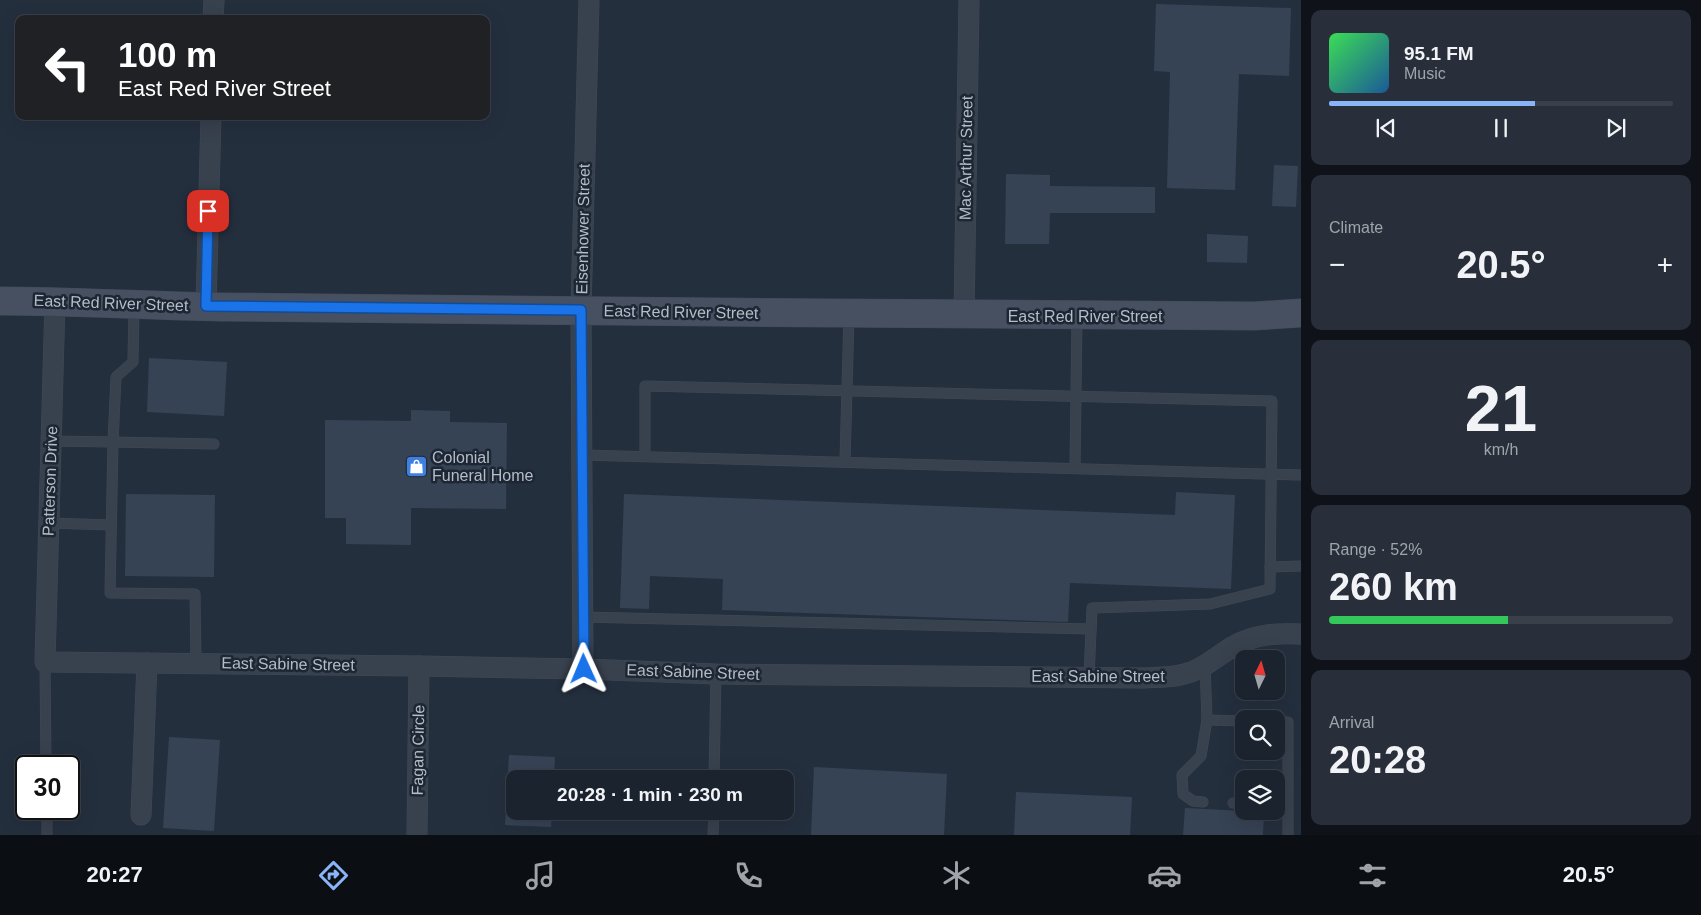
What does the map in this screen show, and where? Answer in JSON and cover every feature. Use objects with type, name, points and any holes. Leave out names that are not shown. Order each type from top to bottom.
[{"type":"street","points":[[213,15],[214,0]]},
{"type":"street","name":"Eisenhower Street","points":[[584,669],[581,310],[589,0]]},
{"type":"street","name":"Mac Arthur Street","points":[[964,316],[969,0]]},
{"type":"street","points":[[206,306],[211,120]]},
{"type":"street","name":"East Red River Street","points":[[0,301],[206,306],[964,316],[1254,316],[1301,313]]},
{"type":"street","name":"Patterson Drive","points":[[45,662],[55,301]]},
{"type":"street","name":"East Sabine Street","points":[[45,662],[420,666],[716,674],[1142,678],[1185,674],[1205,664],[1234,645],[1257,636],[1286,633],[1301,634]]},
{"type":"street","points":[[141,815],[147,663]]},
{"type":"street","name":"Fagan Circle","points":[[417,835],[420,666]]},
{"type":"lane","points":[[134,304],[133,362],[116,377],[112,442],[110,593],[195,594],[196,663]]},
{"type":"lane","points":[[845,461],[849,314]]},
{"type":"lane","points":[[1075,468],[1077,316]]},
{"type":"lane","points":[[645,455],[645,386],[1272,401],[1270,589],[1210,604],[1092,608],[1089,677]]},
{"type":"lane","points":[[51,440],[214,444]]},
{"type":"lane","points":[[582,455],[645,455],[1301,475]]},
{"type":"lane","points":[[49,523],[111,525]]},
{"type":"lane","points":[[1270,567],[1301,566]]},
{"type":"lane","points":[[583,617],[1091,629]]},
{"type":"lane","points":[[45,662],[46,755]]},
{"type":"lane","points":[[1203,802],[1193,801],[1183,794],[1182,775],[1201,756],[1207,720],[1205,664]]},
{"type":"lane","points":[[714,770],[716,674]]},
{"type":"lane","points":[[1207,720],[1235,721]]},
{"type":"lane","points":[[1285,722],[1288,722],[1288,835]]},
{"type":"lane","points":[[46,820],[47,835]]},
{"type":"lane","points":[[713,835],[714,820]]},
{"type":"building","points":[[1156,4],[1291,8],[1289,76],[1239,74],[1235,190],[1167,188],[1170,72],[1154,71]]},
{"type":"building","points":[[1274,165],[1298,166],[1296,207],[1272,206]]},
{"type":"building","points":[[1006,174],[1050,175],[1050,186],[1155,187],[1155,213],[1050,213],[1049,244],[1005,244]]},
{"type":"building","points":[[1207,234],[1248,236],[1247,263],[1207,262]]},
{"type":"building","points":[[149,358],[227,362],[224,416],[147,412]]},
{"type":"building","name":"Colonial Funeral Home","points":[[411,410],[450,411],[450,422],[507,423],[506,509],[411,508],[411,545],[346,544],[346,518],[325,518],[325,420],[411,421]]},
{"type":"building","points":[[1176,492],[1235,495],[1231,589],[1070,583],[1068,622],[722,610],[723,579],[650,576],[649,609],[620,608],[624,494],[1175,515]]},
{"type":"building","points":[[126,494],[215,495],[214,577],[125,576]]},
{"type":"building","points":[[169,737],[220,740],[214,831],[163,828]]},
{"type":"building","points":[[509,755],[555,757],[554,770],[508,770]]},
{"type":"building","points":[[814,767],[947,774],[944,835],[811,835]]},
{"type":"building","points":[[1016,792],[1132,797],[1130,835],[1014,835]]},
{"type":"building","points":[[506,808],[506,820],[551,820],[551,827],[505,825]]},
{"type":"building","points":[[1185,808],[1235,811],[1235,820],[1264,820],[1263,835],[1183,835]]},
{"type":"place","name":"Colonial Funeral Home","points":[[416,466]]},
{"type":"route","points":[[208,211],[206,306],[581,310],[584,669]]}]
